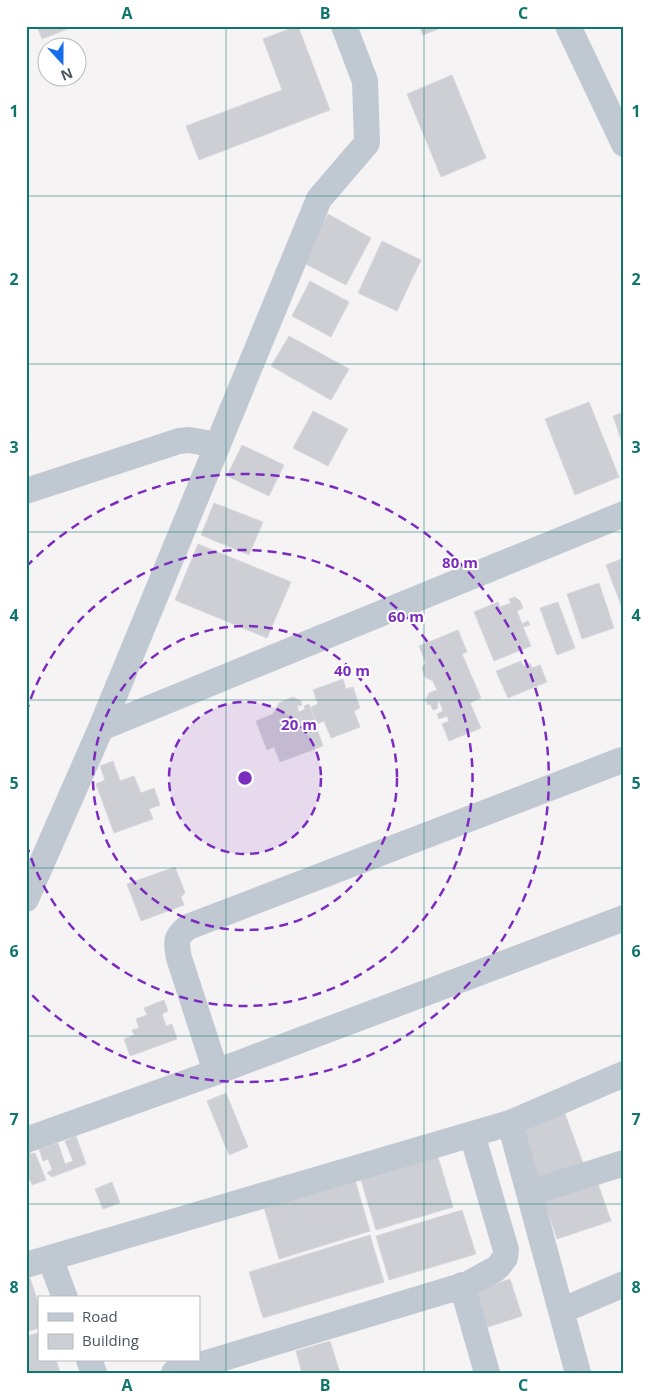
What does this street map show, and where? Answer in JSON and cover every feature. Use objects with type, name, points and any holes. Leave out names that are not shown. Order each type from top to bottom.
[{"type":"street","points":[[26,899],[102,728],[319,198],[367,143],[365,81],[344,26]]},
{"type":"street","points":[[568,26],[624,144]]},
{"type":"street","points":[[26,491],[179,441],[189,440],[218,445]]},
{"type":"street","points":[[102,728],[624,514]]},
{"type":"street","points":[[216,1072],[178,958],[177,938],[181,932],[188,927],[622,760]]},
{"type":"street","points":[[26,1140],[216,1072],[624,918]]},
{"type":"street","points":[[64,1296],[38,1261],[510,1123],[624,1074]]},
{"type":"street","points":[[510,1123],[578,1373]]},
{"type":"street","points":[[174,1373],[222,1366],[462,1286],[497,1268],[505,1258],[506,1250],[472,1134]]},
{"type":"street","points":[[529,1193],[624,1163]]},
{"type":"street","points":[[561,1311],[624,1284]]},
{"type":"street","points":[[462,1286],[487,1373]]},
{"type":"building","points":[[37,26],[75,26],[45,38],[42,38]]},
{"type":"building","points":[[298,26],[330,110],[199,160],[186,126],[282,90],[263,39]]},
{"type":"building","points":[[419,26],[446,26],[423,35]]},
{"type":"building","points":[[452,75],[486,158],[441,177],[407,94]]},
{"type":"building","points":[[328,214],[371,238],[346,285],[302,262]]},
{"type":"building","points":[[382,241],[421,260],[397,311],[358,293]]},
{"type":"building","points":[[310,281],[349,302],[331,337],[292,316]]},
{"type":"building","points":[[289,336],[349,369],[331,400],[271,366]]},
{"type":"building","points":[[589,402],[619,477],[575,495],[545,419]]},
{"type":"building","points":[[313,411],[348,429],[328,466],[293,448]]},
{"type":"building","points":[[624,412],[624,448],[613,416]]},
{"type":"building","points":[[242,445],[284,465],[269,496],[227,476]]},
{"type":"building","points":[[214,503],[263,522],[249,555],[201,535]]},
{"type":"building","points":[[198,544],[291,582],[267,638],[175,600]]},
{"type":"building","points":[[624,558],[624,613],[606,565]]},
{"type":"building","points":[[599,583],[614,628],[582,639],[567,594]]},
{"type":"building","points":[[515,597],[520,601],[523,608],[517,611],[522,624],[528,621],[530,625],[523,627],[531,646],[494,661],[474,612],[498,602],[500,607],[511,603],[509,599]]},
{"type":"building","points":[[558,602],[575,648],[557,655],[540,608]]},
{"type":"building","points":[[458,630],[467,652],[462,654],[481,698],[470,703],[481,728],[449,741],[442,724],[449,721],[447,716],[439,719],[437,714],[443,711],[439,700],[438,708],[433,710],[425,699],[429,693],[437,690],[433,681],[425,677],[422,668],[426,663],[419,646]]},
{"type":"building","points":[[521,661],[523,666],[530,663],[532,668],[540,665],[547,682],[508,698],[496,671]]},
{"type":"building","points":[[343,679],[346,689],[353,687],[360,708],[354,711],[360,727],[331,738],[324,721],[317,724],[311,707],[318,704],[313,690]]},
{"type":"building","points":[[293,697],[301,701],[302,705],[297,706],[299,712],[305,709],[304,706],[309,704],[315,720],[304,724],[307,732],[317,729],[323,746],[280,762],[274,747],[267,750],[256,721],[273,714],[279,703]]},
{"type":"building","points":[[113,761],[120,781],[134,776],[141,793],[154,788],[160,805],[149,809],[153,819],[114,833],[96,784],[105,780],[100,766]]},
{"type":"building","points":[[175,867],[185,893],[181,897],[184,905],[141,921],[127,884]]},
{"type":"building","points":[[164,1000],[168,1011],[162,1014],[166,1026],[172,1024],[177,1039],[130,1056],[124,1039],[134,1035],[132,1030],[139,1028],[136,1019],[147,1015],[144,1008]]},
{"type":"building","points":[[226,1093],[248,1147],[229,1155],[207,1101]]},
{"type":"building","points":[[564,1111],[583,1163],[535,1182],[515,1129]]},
{"type":"building","points":[[76,1136],[86,1164],[52,1177],[47,1173],[52,1169],[48,1159],[43,1161],[39,1149],[58,1143],[65,1164],[73,1161],[65,1141]]},
{"type":"building","points":[[29,1150],[31,1154],[35,1153],[46,1180],[32,1185],[30,1180],[26,1182],[26,1151]]},
{"type":"building","points":[[437,1154],[453,1207],[376,1230],[360,1177]]},
{"type":"building","points":[[596,1178],[611,1221],[557,1239],[542,1196]]},
{"type":"building","points":[[355,1180],[370,1231],[279,1259],[264,1207]]},
{"type":"building","points":[[112,1182],[120,1203],[103,1209],[95,1189]]},
{"type":"building","points":[[462,1210],[476,1254],[389,1280],[376,1236]]},
{"type":"building","points":[[370,1235],[384,1282],[263,1318],[249,1272]]},
{"type":"building","points":[[30,1278],[38,1302],[38,1328],[26,1332],[26,1279]]},
{"type":"building","points":[[510,1279],[522,1316],[482,1329],[470,1292]]},
{"type":"building","points":[[38,1333],[38,1362],[57,1362],[60,1373],[26,1373],[26,1336]]},
{"type":"building","points":[[330,1341],[340,1373],[302,1373],[296,1351]]}]
